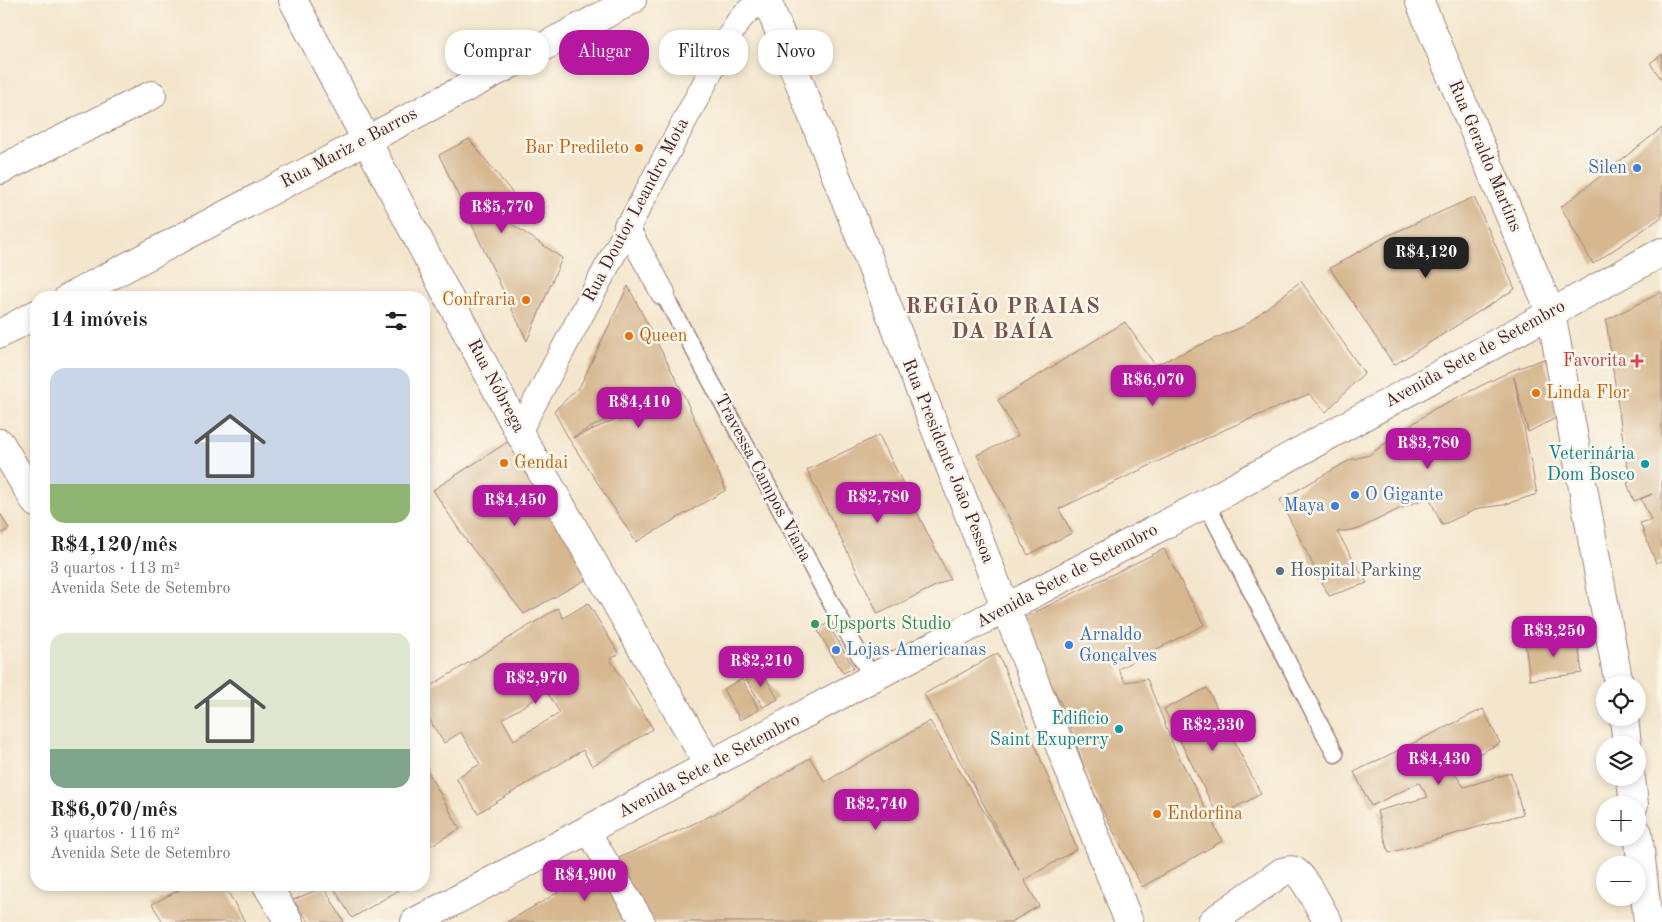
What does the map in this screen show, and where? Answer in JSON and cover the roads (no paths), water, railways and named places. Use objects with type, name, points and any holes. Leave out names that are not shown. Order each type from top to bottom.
[{"type":"street","name":"Rua Nóbrega","points":[[294,0],[519,432],[709,766]]},
{"type":"street","name":"Rua Mariz e Barros","points":[[81,291],[632,0]]},
{"type":"street","name":"Rua Doutor Leandro Mota","points":[[519,432],[626,226],[734,28],[746,11],[767,0]]},
{"type":"street","name":"Rua Presidente João Pessoa","points":[[767,0],[1129,922]]},
{"type":"street","name":"Rua Geraldo Martins","points":[[1419,0],[1551,313],[1617,676]]},
{"type":"street","points":[[0,170],[152,95]]},
{"type":"street","name":"Travessa Campos Viana","points":[[626,226],[663,293]]},
{"type":"street","name":"Avenida Sete de Setembro","points":[[415,922],[872,678],[1206,503],[1662,252]]},
{"type":"street","points":[[0,334],[30,317]]},
{"type":"street","points":[[0,443],[30,493]]},
{"type":"street","points":[[587,830],[643,922]]},
{"type":"street","points":[[1639,846],[1648,922]]},
{"type":"street","points":[[1212,922],[1282,872],[1290,870],[1295,871],[1301,878],[1328,922]]},
{"type":"street","points":[[271,891],[289,922]]},
{"type":"lane","name":"Travessa Campos Viana","points":[[663,293],[872,678]]},
{"type":"lane","points":[[1206,503],[1335,754]]},
{"type":"place","name":"Bar Predileto","points":[[639,148]]},
{"type":"place","name":"Silen","points":[[1637,168]]},
{"type":"place","name":"Confraria","points":[[526,300]]},
{"type":"place","name":"Queen","points":[[629,336]]},
{"type":"place","name":"Favorita","points":[[1637,361]]},
{"type":"place","name":"Linda Flor","points":[[1536,393]]},
{"type":"place","name":"Gendai","points":[[504,463]]},
{"type":"place","name":"Veterinária Dom Bosco","points":[[1645,464]]},
{"type":"place","name":"O Gigante","points":[[1355,495]]},
{"type":"place","name":"Maya","points":[[1335,506]]},
{"type":"place","name":"Hospital Parking","points":[[1280,571]]},
{"type":"place","name":"Upsports Studio","points":[[815,624]]},
{"type":"place","name":"Arnaldo Gonçalves","points":[[1069,645]]},
{"type":"place","name":"Lojas Americanas","points":[[836,650]]},
{"type":"place","name":"Edificio Saint Exuperry","points":[[1119,729]]},
{"type":"place","name":"Endorfina","points":[[1157,814]]},
{"type":"district","name":"REGIÃO PRAIAS DA BAÍA","points":[[1003,320]]}]
